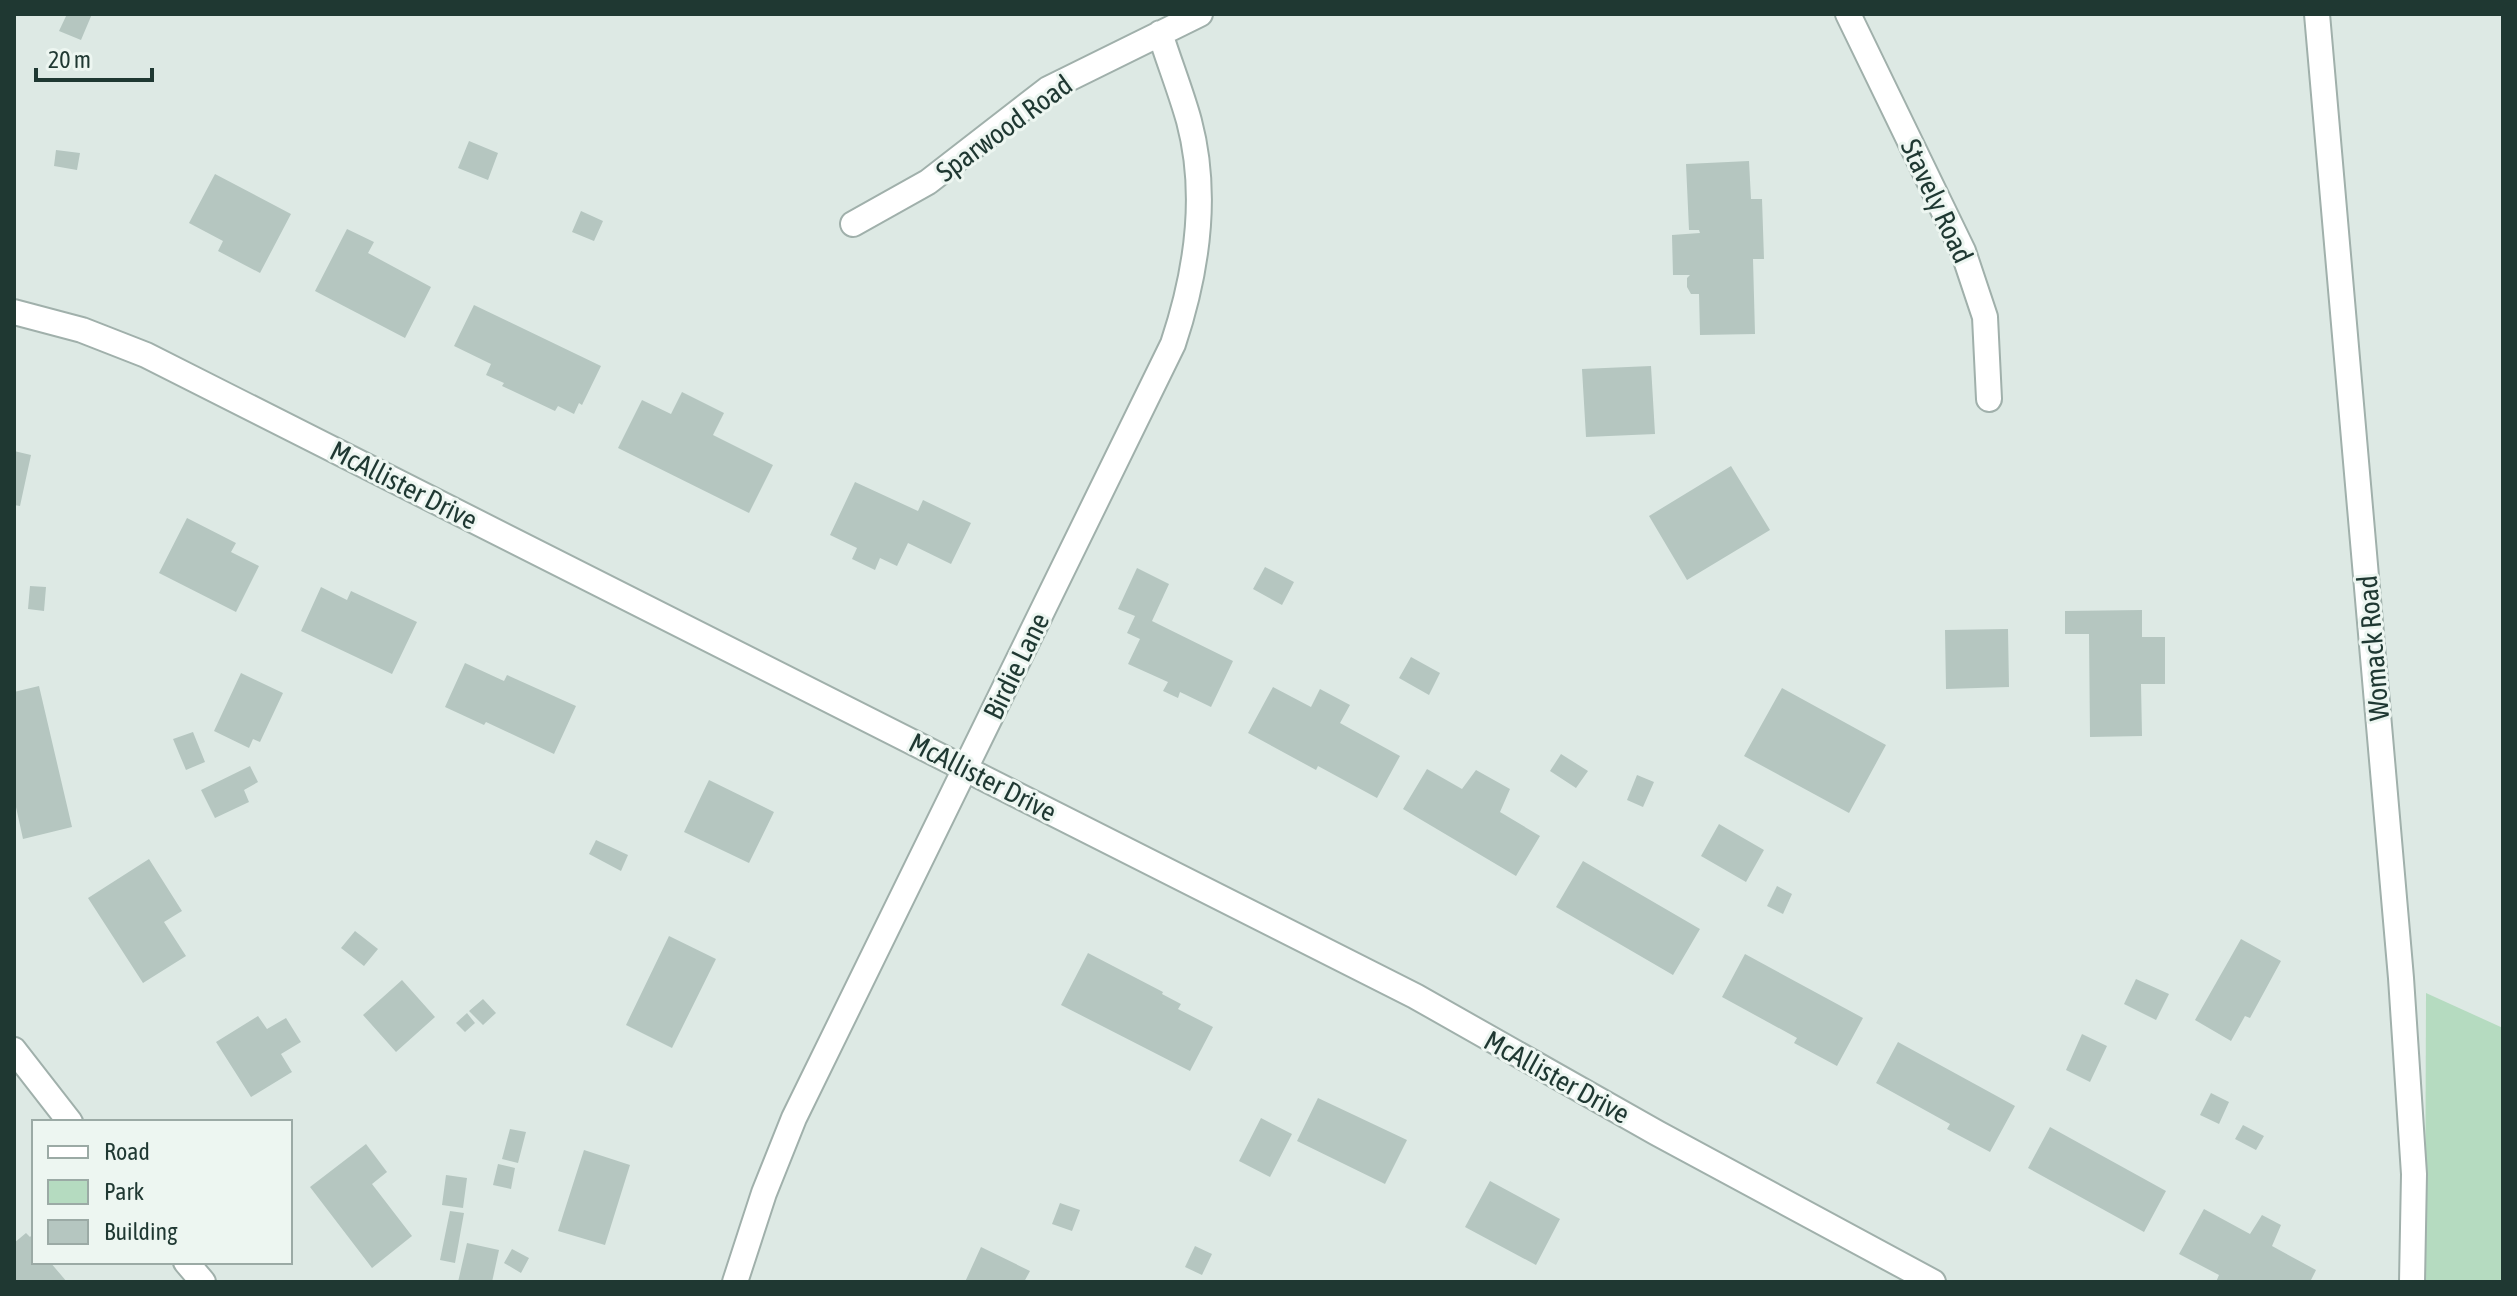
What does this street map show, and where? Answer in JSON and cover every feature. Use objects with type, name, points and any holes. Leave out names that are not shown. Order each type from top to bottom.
[{"type":"street","name":"Sparwood Road","points":[[853,224],[928,182],[1048,89],[1200,14]]},
{"type":"street","name":"Stavely Road","points":[[1848,14],[1963,251],[1985,317],[1989,399]]},
{"type":"street","name":"Womack Road","points":[[2317,14],[2401,978],[2414,1174],[2412,1282]]},
{"type":"street","name":"Birdie Lane","points":[[735,1282],[764,1193],[794,1118],[1173,344],[1189,295],[1197,248],[1199,198],[1197,161],[1189,122],[1160,33]]},
{"type":"street","name":"McAllister Drive","points":[[14,312],[82,330],[146,355],[967,768],[1415,996],[1657,1133],[1933,1282]]},
{"type":"street","points":[[14,1050],[68,1120]]},
{"type":"street","points":[[188,1264],[203,1282]]},
{"type":"green space","points":[[2426,993],[2503,1028],[2503,1282],[2425,1282]]},
{"type":"building","points":[[67,14],[92,14],[81,40],[59,31]]},
{"type":"building","points":[[469,141],[498,153],[488,180],[458,168]]},
{"type":"building","points":[[56,150],[80,153],[77,170],[54,166]]},
{"type":"building","points":[[1749,161],[1751,199],[1762,199],[1764,259],[1753,259],[1755,334],[1700,335],[1699,294],[1691,294],[1687,287],[1690,275],[1673,275],[1672,235],[1700,233],[1699,230],[1689,230],[1686,164]]},
{"type":"building","points":[[215,174],[291,214],[260,273],[218,251],[223,241],[189,223]]},
{"type":"building","points":[[581,211],[603,221],[594,241],[572,232]]},
{"type":"building","points":[[347,229],[374,242],[368,253],[431,287],[405,338],[315,291]]},
{"type":"building","points":[[474,305],[601,366],[582,405],[579,403],[574,414],[558,406],[555,411],[502,386],[504,383],[486,375],[491,364],[454,346]]},
{"type":"building","points":[[1651,366],[1655,434],[1586,437],[1582,369]]},
{"type":"building","points":[[682,392],[724,413],[713,435],[773,465],[749,513],[618,448],[642,400],[671,414]]},
{"type":"building","points":[[14,451],[31,455],[20,506],[14,505]]},
{"type":"building","points":[[1731,466],[1770,530],[1687,580],[1649,516]]},
{"type":"building","points":[[855,482],[918,511],[923,500],[971,523],[951,564],[908,543],[897,566],[880,558],[875,570],[852,559],[857,548],[830,535]]},
{"type":"building","points":[[187,518],[236,543],[231,552],[259,566],[236,612],[159,573]]},
{"type":"building","points":[[1265,567],[1294,582],[1282,605],[1253,589]]},
{"type":"building","points":[[1137,568],[1169,584],[1152,621],[1233,661],[1211,707],[1180,692],[1178,698],[1163,691],[1168,682],[1128,664],[1140,639],[1127,633],[1135,616],[1118,609]]},
{"type":"building","points":[[30,586],[46,587],[44,611],[28,609]]},
{"type":"building","points":[[321,587],[347,600],[351,591],[417,622],[392,674],[301,631]]},
{"type":"building","points":[[2142,610],[2142,637],[2165,637],[2165,684],[2141,684],[2142,736],[2090,737],[2089,634],[2065,634],[2065,611]]},
{"type":"building","points":[[2008,629],[2009,687],[1946,689],[1945,630]]},
{"type":"building","points":[[1411,657],[1440,673],[1429,695],[1399,678]]},
{"type":"building","points":[[465,663],[504,681],[507,675],[576,706],[554,754],[486,722],[484,725],[445,707]]},
{"type":"building","points":[[241,673],[283,693],[260,742],[253,739],[249,748],[214,731]]},
{"type":"building","points":[[39,686],[72,827],[23,839],[14,798],[14,692]]},
{"type":"building","points":[[1273,687],[1311,707],[1320,689],[1350,705],[1340,723],[1400,756],[1377,798],[1318,766],[1316,770],[1248,733]]},
{"type":"building","points":[[1782,688],[1886,745],[1849,813],[1744,756]]},
{"type":"building","points":[[193,732],[205,762],[186,770],[173,739]]},
{"type":"building","points":[[1561,754],[1588,771],[1576,788],[1550,771]]},
{"type":"building","points":[[250,766],[258,782],[244,790],[249,802],[215,818],[201,790]]},
{"type":"building","points":[[1427,769],[1462,789],[1476,770],[1510,789],[1500,812],[1540,836],[1516,876],[1403,809]]},
{"type":"building","points":[[1637,775],[1654,782],[1643,807],[1627,800]]},
{"type":"building","points":[[709,780],[774,812],[749,863],[684,832]]},
{"type":"building","points":[[1719,824],[1764,850],[1746,882],[1701,856]]},
{"type":"building","points":[[596,840],[628,855],[621,871],[589,854]]},
{"type":"building","points":[[149,859],[182,911],[164,922],[186,956],[143,983],[88,898]]},
{"type":"building","points":[[1583,861],[1700,929],[1673,975],[1556,907]]},
{"type":"building","points":[[1777,886],[1792,894],[1783,914],[1767,906]]},
{"type":"building","points":[[355,931],[378,949],[364,966],[341,948]]},
{"type":"building","points":[[669,936],[716,959],[672,1048],[626,1025]]},
{"type":"building","points":[[2241,939],[2281,961],[2250,1018],[2245,1016],[2231,1041],[2195,1020]]},
{"type":"building","points":[[1088,953],[1163,992],[1181,1004],[1178,1009],[1213,1027],[1190,1071],[1061,1005]]},
{"type":"building","points":[[1745,954],[1863,1018],[1837,1066],[1794,1043],[1797,1038],[1722,997]]},
{"type":"building","points":[[2136,979],[2169,994],[2156,1020],[2124,1004]]},
{"type":"building","points":[[402,980],[435,1017],[396,1052],[363,1015]]},
{"type":"building","points":[[483,999],[496,1013],[483,1025],[469,1011]]},
{"type":"building","points":[[467,1013],[475,1023],[465,1032],[456,1023]]},
{"type":"building","points":[[258,1016],[267,1029],[286,1018],[301,1042],[281,1054],[292,1072],[251,1097],[216,1042]]},
{"type":"building","points":[[2082,1034],[2107,1046],[2090,1082],[2066,1070]]},
{"type":"building","points":[[1898,1042],[2015,1106],[1990,1152],[1947,1129],[1950,1124],[1876,1083]]},
{"type":"building","points":[[2211,1093],[2229,1102],[2219,1124],[2200,1115]]},
{"type":"building","points":[[1318,1098],[1407,1140],[1385,1184],[1297,1141]]},
{"type":"building","points":[[1261,1118],[1292,1134],[1270,1177],[1239,1161]]},
{"type":"building","points":[[2243,1125],[2264,1136],[2256,1150],[2235,1139]]},
{"type":"building","points":[[2050,1127],[2166,1191],[2144,1232],[2028,1168]]},
{"type":"building","points":[[510,1129],[526,1132],[518,1163],[502,1159]]},
{"type":"building","points":[[366,1144],[387,1172],[372,1184],[412,1236],[372,1268],[310,1187]]},
{"type":"building","points":[[584,1150],[630,1165],[605,1245],[558,1231]]},
{"type":"building","points":[[498,1164],[515,1168],[511,1189],[493,1185]]},
{"type":"building","points":[[446,1175],[467,1178],[463,1208],[442,1205]]},
{"type":"building","points":[[1490,1181],[1560,1219],[1536,1265],[1465,1227]]},
{"type":"building","points":[[1060,1203],[1080,1210],[1072,1231],[1052,1224]]},
{"type":"building","points":[[2204,1209],[2250,1234],[2262,1215],[2281,1225],[2272,1246],[2316,1270],[2310,1282],[2216,1282],[2219,1275],[2179,1254]]},
{"type":"building","points":[[450,1211],[464,1213],[455,1263],[440,1260]]},
{"type":"building","points":[[26,1233],[30,1237],[32,1235],[32,1264],[52,1264],[67,1282],[14,1282],[14,1243]]},
{"type":"building","points":[[467,1243],[499,1250],[492,1282],[458,1282]]},
{"type":"building","points":[[1195,1246],[1212,1254],[1202,1275],[1185,1267]]},
{"type":"building","points":[[981,1247],[1030,1271],[1024,1282],[965,1282]]},
{"type":"building","points":[[512,1249],[529,1258],[521,1273],[504,1263]]}]
